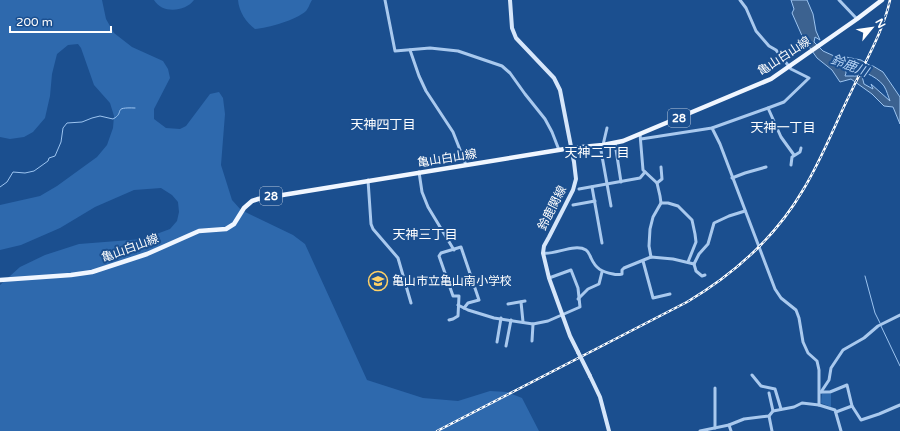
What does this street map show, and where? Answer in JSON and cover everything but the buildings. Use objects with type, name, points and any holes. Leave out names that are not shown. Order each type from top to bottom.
[{"type":"main road","name":"鈴鹿関線","points":[[510,0],[512,28],[516,38],[554,78],[560,90],[576,175],[574,188],[544,246],[543,253]]},
{"type":"main road","name":"亀山白山線","points":[[0,280],[92,272],[147,254],[199,231],[226,229],[234,224],[244,208],[252,201],[258,199],[571,148],[615,143],[771,79],[856,20],[882,0]]},
{"type":"main road","points":[[543,253],[549,278],[570,336],[600,397],[609,431]]},
{"type":"street","points":[[385,0],[395,51],[430,48],[458,51],[482,58],[506,68],[545,119],[559,150]]},
{"type":"street","points":[[641,139],[712,128],[768,108],[784,102],[809,78],[791,69],[776,50],[769,46],[756,31],[746,8],[740,0]]},
{"type":"street","points":[[839,0],[856,20]]},
{"type":"street","points":[[410,50],[426,91],[453,132],[466,165]]},
{"type":"street","points":[[768,108],[781,137],[794,155]]},
{"type":"street","points":[[607,128],[602,145],[611,206]]},
{"type":"street","points":[[712,128],[775,289],[780,298],[796,310],[799,318],[803,342],[808,353],[817,361],[820,392],[819,405]]},
{"type":"street","points":[[640,134],[643,168],[645,172],[657,183],[660,190],[661,203],[653,217],[650,229],[649,246],[651,257]]},
{"type":"street","points":[[615,143],[621,182]]},
{"type":"street","points":[[791,165],[792,157],[800,152],[801,148]]},
{"type":"street","points":[[657,183],[662,179],[661,167]]},
{"type":"street","points":[[732,178],[766,168]]},
{"type":"street","points":[[419,172],[422,192],[428,207],[454,250]]},
{"type":"street","points":[[579,189],[640,178],[645,172]]},
{"type":"street","points":[[368,180],[371,224],[373,229],[398,258],[410,302]]},
{"type":"street","points":[[592,187],[602,243]]},
{"type":"street","points":[[573,205],[595,201]]},
{"type":"street","points":[[661,203],[668,203],[678,206],[692,220],[696,242],[688,262]]},
{"type":"street","points":[[705,275],[702,276],[697,273],[694,264],[699,254],[708,244],[714,223],[728,216],[745,211]]},
{"type":"street","points":[[449,320],[458,316],[459,296],[453,296],[439,256],[441,253],[461,247],[479,300],[468,303],[464,308]]},
{"type":"street","points":[[543,253],[549,254],[569,249],[585,250],[588,252],[595,266],[602,272],[620,275],[622,274],[622,270],[624,268],[651,257],[673,259],[694,264]]},
{"type":"street","points":[[643,261],[653,298],[670,294]]},
{"type":"street","points":[[458,306],[483,315],[533,324],[548,321],[580,307],[578,288],[571,270],[549,278]]},
{"type":"street","points":[[578,299],[588,290],[599,284],[602,272]]},
{"type":"street","points":[[508,304],[525,301]]},
{"type":"street","points":[[521,302],[523,322]]},
{"type":"street","points":[[820,392],[829,380],[831,368],[844,350],[864,338],[880,325],[900,315]]},
{"type":"street","points":[[497,342],[501,318]]},
{"type":"street","points":[[506,346],[511,320]]},
{"type":"street","points":[[532,341],[533,324]]},
{"type":"street","points":[[752,375],[761,386],[775,389],[781,409]]},
{"type":"street","points":[[820,392],[830,392],[847,385],[852,406],[861,420],[879,414],[900,404]]},
{"type":"street","points":[[715,388],[715,428]]},
{"type":"street","points":[[769,393],[773,411]]},
{"type":"street","points":[[702,431],[729,425],[744,419],[769,416],[773,411],[794,407],[802,402],[834,409],[841,431]]},
{"type":"street","points":[[836,412],[852,406]]},
{"type":"street","points":[[769,416],[772,431]]},
{"type":"street","points":[[729,425],[731,431]]},
{"type":"shaded area","points":[[0,0],[102,0],[106,19],[114,33],[132,47],[163,61],[168,69],[170,78],[154,109],[154,119],[166,128],[180,129],[186,126],[210,94],[219,92],[223,98],[225,114],[221,165],[232,200],[241,210],[293,235],[305,244],[367,380],[423,398],[458,401],[490,391],[507,392],[522,398],[539,431],[0,431],[0,285],[20,267],[45,255],[79,244],[143,239],[170,229],[177,221],[179,212],[178,202],[172,195],[161,188],[134,190],[95,207],[60,228],[21,245],[0,250],[0,205],[40,196],[57,186],[97,157],[107,145],[113,128],[114,116],[110,103],[94,85],[81,48],[78,44],[68,45],[57,54],[52,74],[50,96],[45,118],[33,132],[24,137],[10,139],[0,137]]},
{"type":"shaded area","points":[[154,0],[194,0],[185,7],[174,10],[162,8]]},
{"type":"shaded area","points":[[238,0],[312,0],[306,11],[296,17],[274,25],[255,29],[244,16],[240,9]]},
{"type":"shaded area","points":[[822,393],[831,394],[831,407],[821,403]]},
{"type":"water","name":"鈴鹿川","points":[[791,0],[807,0],[813,14],[816,31],[820,40],[815,37],[814,42],[823,51],[843,60],[846,57],[861,60],[883,72],[900,97],[900,124],[893,107],[884,106],[872,94],[851,79],[840,82],[832,70],[817,58],[803,38],[792,13],[794,9]],"holes":[[[845,67],[866,73],[881,82],[890,101],[871,84],[873,89],[864,84],[862,76],[845,76]]]},
{"type":"waterway","points":[[0,187],[7,182],[13,172],[25,173],[34,171],[48,161],[49,158],[55,156],[61,142],[63,128],[67,123],[82,122],[100,116],[113,119],[119,114],[121,109],[135,108]]},
{"type":"waterway","points":[[865,276],[875,313],[880,323]]},
{"type":"waterway","points":[[881,326],[900,366]]},
{"type":"railway","points":[[437,431],[687,302],[721,279],[752,254],[780,224],[810,178],[873,47],[883,24],[890,0]]},
{"type":"place","name":"亀山市立亀山南小学校","points":[[378,281]]},
{"type":"district","name":"天神四丁目","points":[[383,124]]},
{"type":"district","name":"天神一丁目","points":[[783,127]]},
{"type":"district","name":"天神二丁目","points":[[597,152]]},
{"type":"district","name":"天神三丁目","points":[[425,234]]}]
